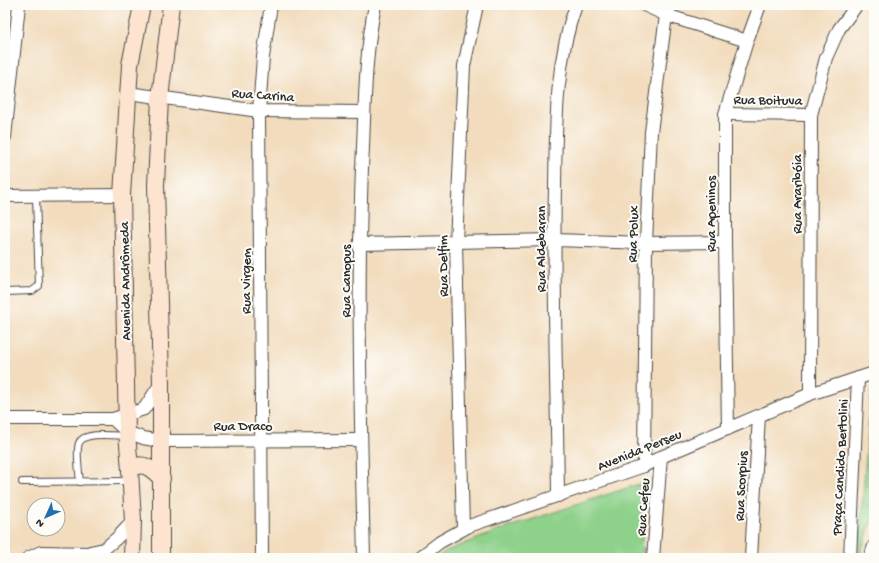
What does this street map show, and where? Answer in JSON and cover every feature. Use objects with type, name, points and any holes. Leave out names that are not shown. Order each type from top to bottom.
[{"type":"main road","name":"Avenida Andrômeda","points":[[132,558],[132,521],[127,434],[119,417],[122,195],[130,65],[142,5]]},
{"type":"main road","points":[[161,558],[161,384],[156,185],[160,98],[171,5]]},
{"type":"main road","points":[[130,475],[134,466],[144,465],[152,469],[162,479]]},
{"type":"street","points":[[5,137],[19,5]]},
{"type":"street","name":"Rua Virgem","points":[[262,558],[259,111],[262,57],[272,5]]},
{"type":"street","name":"Rua Canopus","points":[[364,558],[359,244],[367,64],[375,5]]},
{"type":"street","name":"Rua Delfim","points":[[463,529],[456,243],[464,66],[477,5]]},
{"type":"street","name":"Rua Aldebaran","points":[[558,496],[554,240],[557,116],[561,62],[576,5]]},
{"type":"street","points":[[644,5],[668,10],[747,41]]},
{"type":"street","name":"Rua Apeninos","points":[[728,428],[725,242],[725,114],[747,41],[760,5]]},
{"type":"street","name":"Rua Araribóia","points":[[810,394],[811,115],[826,58],[839,29],[857,5]]},
{"type":"street","name":"Rua Polux","points":[[644,466],[646,243],[651,132],[668,10]]},
{"type":"street","name":"Rua Carina","points":[[128,93],[259,111],[364,112]]},
{"type":"street","name":"Rua Boituva","points":[[725,114],[811,115]]},
{"type":"street","points":[[5,196],[122,195]]},
{"type":"street","points":[[359,244],[554,240],[646,243],[725,242]]},
{"type":"street","name":"Avenida Perseu","points":[[419,558],[440,542],[463,529],[644,466],[728,428],[810,394],[874,373]]},
{"type":"street","name":"Praça Candido Bertolini","points":[[850,558],[858,378]]},
{"type":"street","points":[[5,419],[119,417],[144,409],[161,384]]},
{"type":"street","name":"Rua Scorpius","points":[[751,558],[759,416]]},
{"type":"street","name":"Rua Draco","points":[[127,434],[160,441],[361,440]]},
{"type":"street","name":"Rua Cefeu","points":[[653,558],[661,458]]},
{"type":"street","points":[[89,553],[104,549],[118,538],[132,521]]},
{"type":"street","points":[[28,558],[41,552],[89,553],[106,558]]},
{"type":"lane","points":[[5,292],[32,291],[39,286],[36,196]]},
{"type":"lane","points":[[80,482],[78,450],[81,440],[86,436],[127,434]]},
{"type":"lane","points":[[22,482],[80,482],[130,475]]},
{"type":"green space","points":[[871,391],[874,391],[874,514],[858,558]]},
{"type":"green space","points":[[645,482],[641,558],[436,558],[446,551],[497,531]]}]
